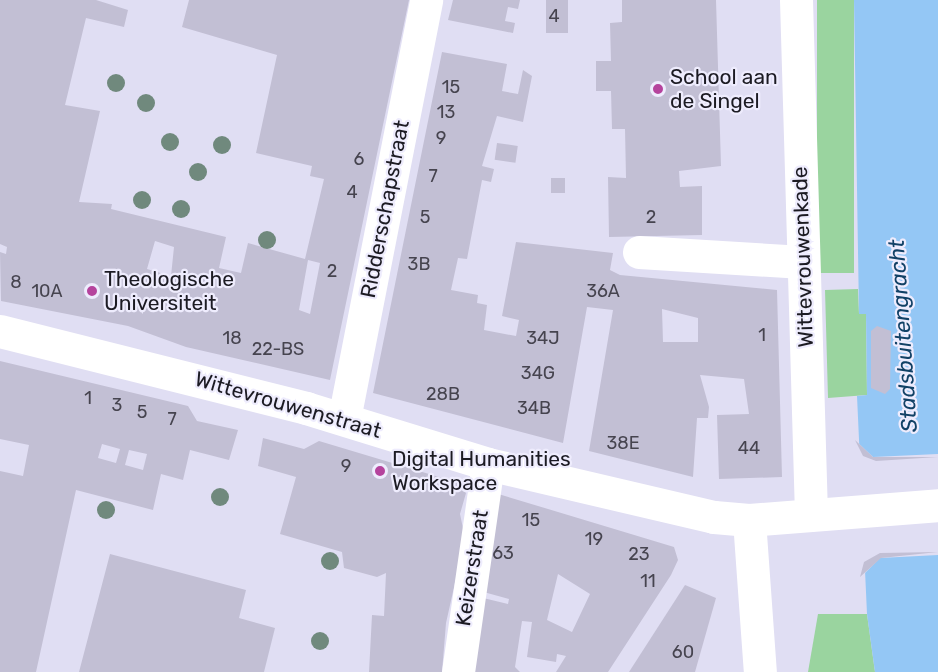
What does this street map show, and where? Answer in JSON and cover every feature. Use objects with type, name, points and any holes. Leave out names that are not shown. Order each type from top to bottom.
[{"type":"street","name":"Ridderschapstraat","points":[[344,419],[426,0]]},
{"type":"street","name":"Wittevrouwenkade","points":[[796,0],[811,515]]},
{"type":"street","points":[[639,252],[803,262]]},
{"type":"street","name":"Wittevrouwenstraat","points":[[0,331],[344,419],[488,464],[666,508],[749,520],[938,504]]},
{"type":"street","name":"Keizerstraat","points":[[458,672],[488,464]]},
{"type":"street","points":[[749,520],[760,672]]},
{"type":"green space","points":[[817,0],[854,0],[854,273],[817,273]]},
{"type":"green space","points":[[858,289],[859,314],[866,314],[867,395],[828,398],[825,290]]},
{"type":"green space","points":[[818,614],[867,614],[875,672],[808,672]]},
{"type":"water","name":"Stadsbuitengracht","points":[[854,0],[938,0],[938,672],[875,672],[867,614],[857,396],[867,395],[866,314],[859,314]]},
{"type":"pier","points":[[855,440],[873,457],[938,454],[938,555],[880,558],[862,576]]},
{"type":"building","points":[[0,0],[96,0],[128,10],[124,27],[86,18],[65,105],[100,111],[79,202],[112,204],[111,209],[226,237],[219,268],[241,273],[248,243],[305,259],[324,179],[310,176],[312,166],[256,153],[277,55],[182,27],[189,0],[409,0],[330,380],[186,347],[128,326],[1,301],[0,252],[6,254],[7,247],[0,244]],"holes":[[[155,241],[174,247],[171,276],[147,269]],[[308,260],[320,263],[310,314],[299,310]]]},
{"type":"building","points":[[453,0],[520,0],[518,9],[508,7],[505,21],[515,23],[513,33],[448,20]]},
{"type":"building","points":[[546,0],[568,0],[568,33],[546,33]]},
{"type":"building","name":"School aan de Singel","points":[[622,0],[716,0],[721,166],[679,171],[680,187],[702,186],[702,235],[609,237],[608,177],[626,178],[625,129],[612,129],[611,91],[596,91],[596,61],[611,61],[610,23],[622,22]]},
{"type":"building","points":[[442,52],[507,64],[502,91],[518,94],[523,70],[532,76],[523,122],[497,116],[482,166],[494,169],[491,182],[482,180],[467,259],[458,258],[451,290],[478,295],[477,303],[487,305],[484,330],[516,336],[519,320],[502,316],[516,242],[613,253],[610,270],[620,275],[777,290],[782,477],[719,479],[717,415],[749,414],[744,379],[700,375],[709,407],[708,418],[697,418],[693,477],[589,451],[613,310],[587,307],[563,443],[373,393]],"holes":[[[662,309],[698,318],[698,342],[663,342]]]},
{"type":"building","points":[[497,143],[518,146],[515,163],[495,160]]},
{"type":"building","points":[[551,178],[565,178],[565,193],[551,193]]},
{"type":"building","points":[[877,326],[891,331],[890,389],[885,394],[871,388],[871,331]]},
{"type":"building","points":[[0,361],[188,406],[197,421],[238,430],[229,460],[190,450],[183,480],[161,474],[153,510],[76,490],[36,672],[0,672],[0,471],[23,476],[29,445],[0,439]],"holes":[[[102,444],[120,449],[116,463],[98,458]],[[129,450],[147,454],[143,470],[125,465]]]},
{"type":"building","points":[[263,438],[304,449],[319,441],[459,483],[466,493],[460,514],[465,538],[446,623],[442,672],[369,672],[372,615],[384,616],[386,573],[377,577],[344,568],[342,552],[280,534],[296,477],[258,466]]},
{"type":"building","points":[[855,440],[873,457],[938,457],[876,461],[863,456]]},
{"type":"building","points":[[495,493],[674,547],[678,560],[671,575],[608,672],[556,672],[566,656],[557,654],[556,662],[527,657],[532,622],[522,621],[515,667],[520,672],[474,672],[479,597],[508,604],[509,599],[480,591]],"holes":[[[558,574],[590,594],[572,632],[547,620]]]},
{"type":"building","points":[[938,552],[881,558],[860,577],[864,562],[880,553]]},
{"type":"building","points":[[110,554],[246,590],[239,618],[275,628],[264,672],[79,672]]},
{"type":"building","points":[[685,585],[716,598],[695,672],[629,672]]},
{"type":"place","name":"School aan de Singel","points":[[658,89]]},
{"type":"place","name":"Theologische Universiteit","points":[[92,291]]},
{"type":"place","name":"Digital Humanities Workspace","points":[[380,471]]}]
